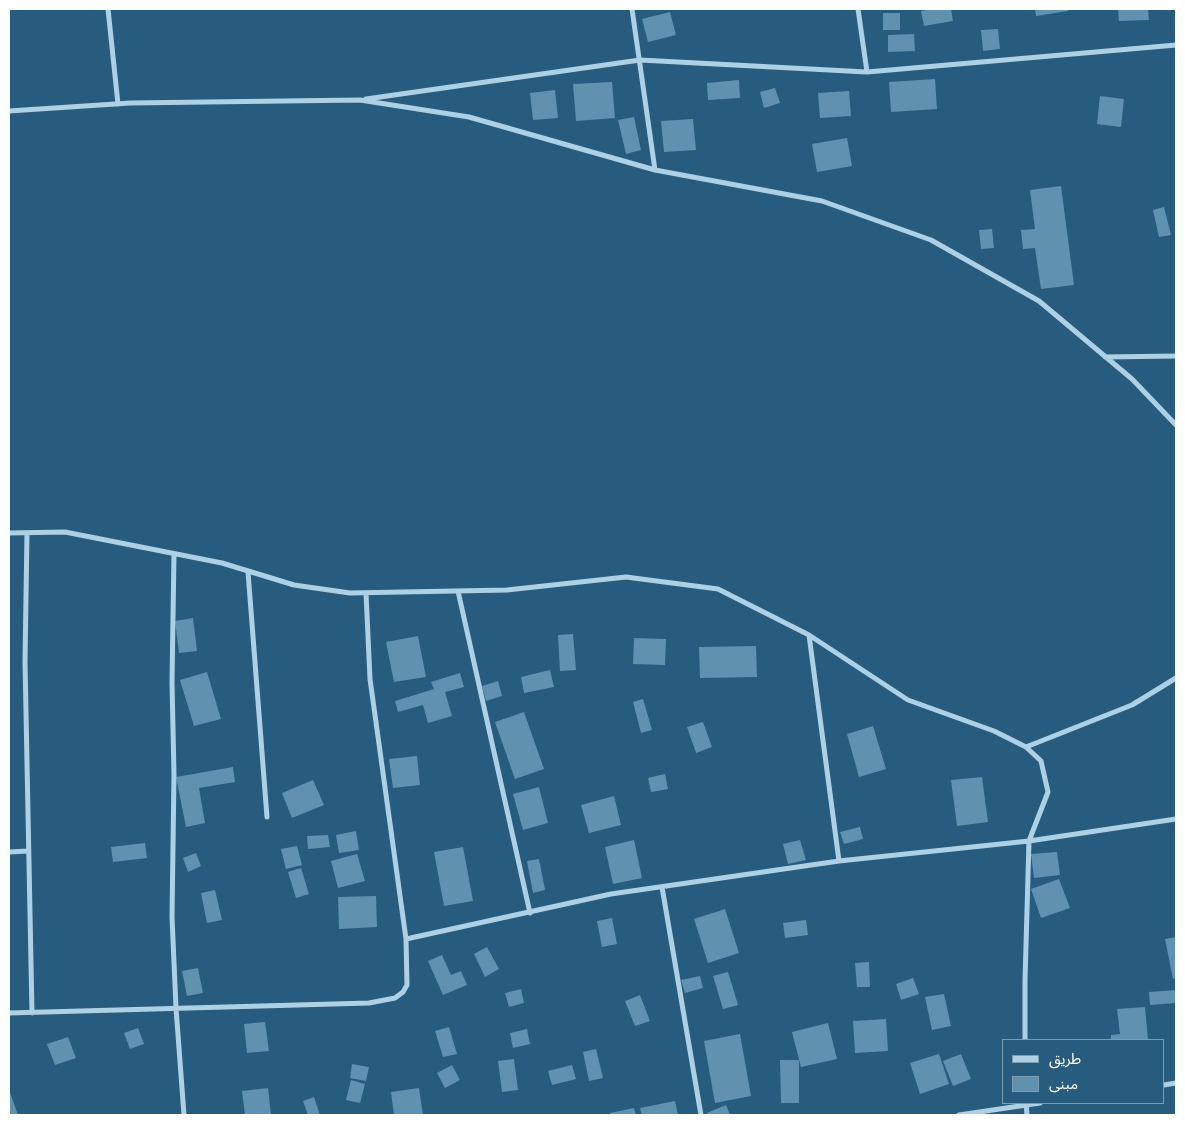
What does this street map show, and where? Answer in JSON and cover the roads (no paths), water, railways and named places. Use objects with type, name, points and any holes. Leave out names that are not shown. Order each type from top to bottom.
[{"type":"street","points":[[108,9],[118,104]]},
{"type":"street","points":[[632,9],[655,170]]},
{"type":"street","points":[[858,9],[867,72]]},
{"type":"street","points":[[9,110],[118,104],[360,100],[640,60],[867,72],[1176,45]]},
{"type":"street","points":[[360,100],[469,117],[655,170],[822,201],[931,240],[1039,302],[1132,379],[1176,425]]},
{"type":"street","points":[[1105,357],[1176,356]]},
{"type":"street","points":[[9,533],[65,532],[222,563],[294,586],[350,593],[507,590],[626,577],[718,589],[809,635],[908,700],[994,732],[1026,747],[1041,761],[1048,792],[1029,841],[1025,1039]]},
{"type":"street","points":[[26,533],[25,662],[32,1013]]},
{"type":"street","points":[[174,554],[172,917],[176,1008],[184,1115]]},
{"type":"street","points":[[248,572],[267,816]]},
{"type":"street","points":[[458,591],[530,913]]},
{"type":"street","points":[[9,1013],[369,1004],[395,998],[403,992],[407,985],[406,940],[370,679],[366,593]]},
{"type":"street","points":[[809,635],[839,861]]},
{"type":"street","points":[[1026,747],[1132,705],[1176,678]]},
{"type":"street","points":[[406,940],[611,894],[839,861],[1029,841],[1176,819]]},
{"type":"street","points":[[9,852],[28,850]]},
{"type":"street","points":[[662,887],[701,1115]]},
{"type":"street","points":[[959,1115],[1026,1104],[1027,1115]]}]
